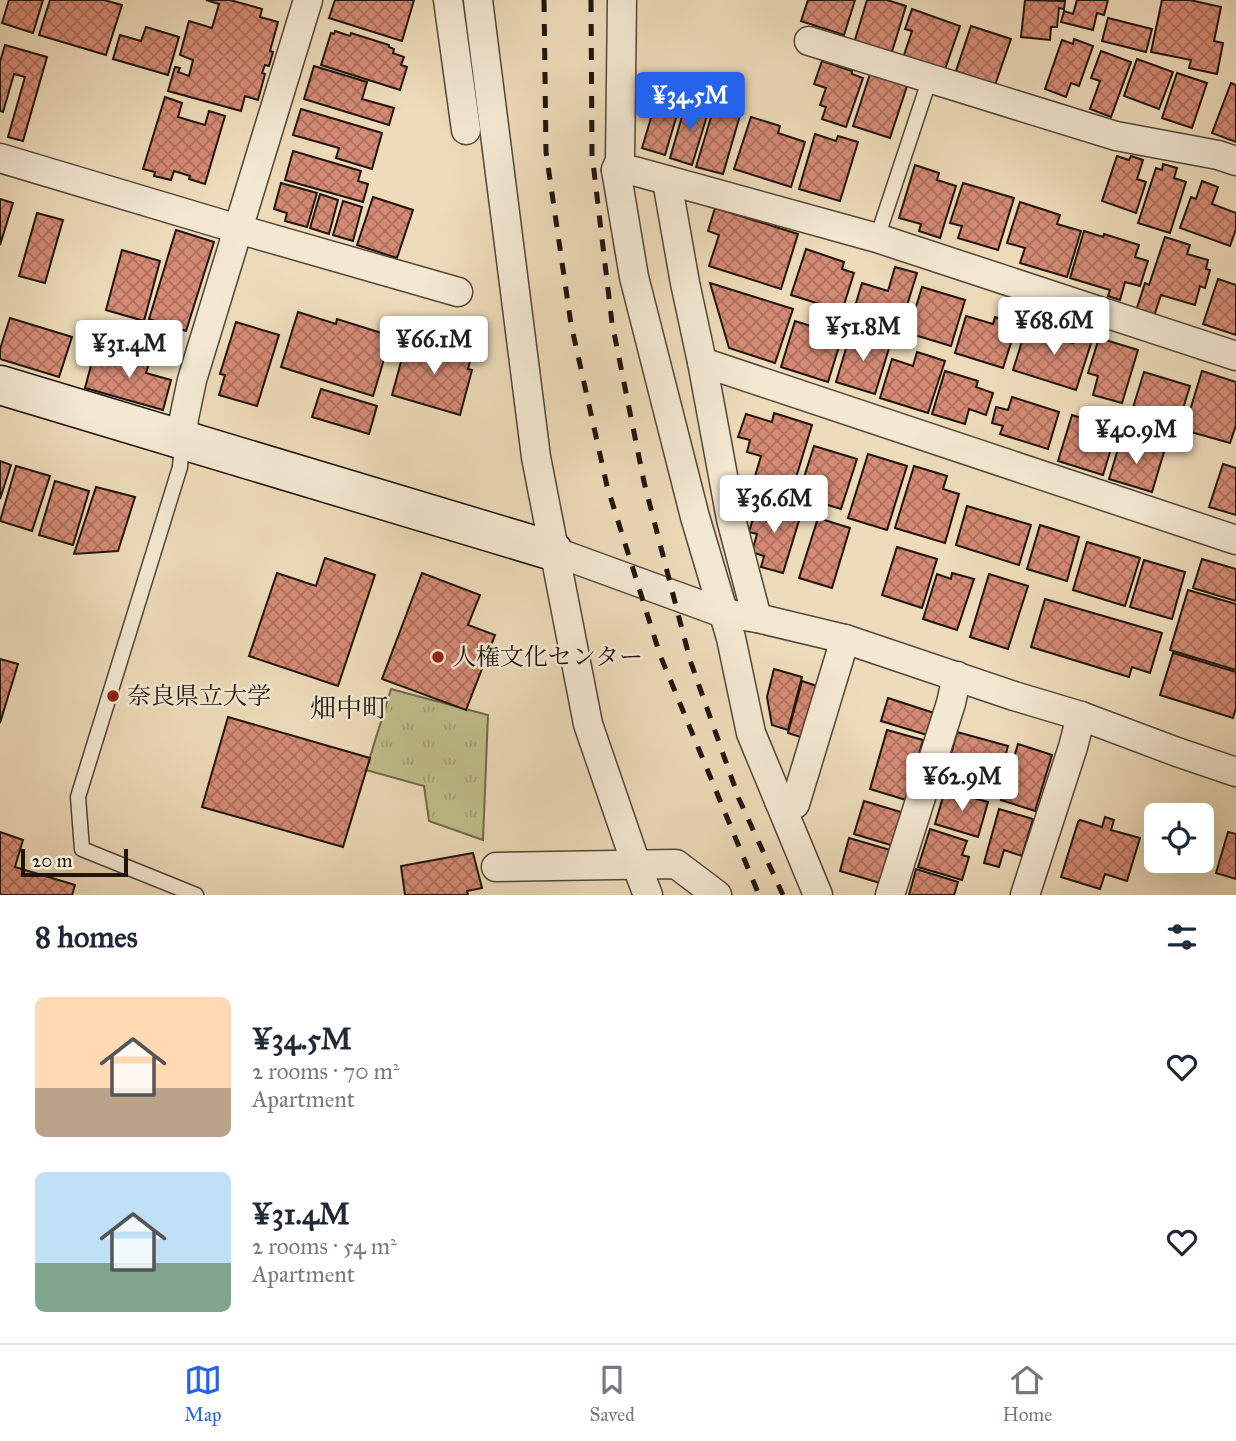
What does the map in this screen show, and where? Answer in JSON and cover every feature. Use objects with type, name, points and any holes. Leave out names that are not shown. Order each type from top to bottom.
[{"type":"street","points":[[182,440],[192,380],[308,0]]},
{"type":"street","points":[[448,0],[466,130]]},
{"type":"street","points":[[478,0],[536,457],[588,724],[648,895]]},
{"type":"street","points":[[622,0],[620,160],[617,170],[634,277],[695,517],[731,638],[751,733],[818,895]]},
{"type":"street","points":[[809,41],[1116,136],[1218,155],[1236,161]]},
{"type":"street","points":[[0,158],[458,292]]},
{"type":"street","points":[[617,170],[634,171],[877,238],[1236,356]]},
{"type":"street","points":[[667,181],[731,519],[757,618]]},
{"type":"street","points":[[702,362],[1236,540]]},
{"type":"street","points":[[0,385],[554,551],[723,613],[757,618],[845,639],[1081,716],[1236,772]]},
{"type":"street","points":[[779,801],[795,804],[845,639]]},
{"type":"street","points":[[890,895],[951,703],[957,676]]},
{"type":"street","points":[[1025,895],[1081,716]]},
{"type":"street","points":[[496,867],[676,864],[717,895]]},
{"type":"lane","points":[[877,238],[930,78]]},
{"type":"lane","points":[[182,440],[180,467],[78,797],[82,849],[196,895]]},
{"type":"green space","points":[[391,689],[488,715],[483,840],[429,821],[424,786],[366,770]]},
{"type":"building","points":[[9,0],[43,0],[33,33],[2,23]]},
{"type":"building","points":[[50,0],[104,0],[122,5],[106,55],[39,35]]},
{"type":"building","points":[[206,0],[230,0],[262,9],[260,17],[278,22],[269,66],[265,65],[262,73],[265,74],[258,100],[245,96],[241,111],[168,91],[175,67],[180,68],[178,72],[189,76],[193,60],[180,55],[189,21],[212,28],[219,4]]},
{"type":"building","points":[[335,0],[414,0],[402,41],[329,18]]},
{"type":"building","points":[[808,0],[855,0],[844,35],[801,21]]},
{"type":"building","points":[[867,0],[887,0],[906,6],[891,55],[854,43]]},
{"type":"building","points":[[1025,0],[1065,1],[1064,9],[1059,8],[1057,27],[1051,27],[1050,40],[1021,37]]},
{"type":"building","points":[[1077,0],[1108,0],[1104,15],[1097,13],[1093,30],[1061,22],[1064,11],[1073,14]]},
{"type":"building","points":[[1162,0],[1190,0],[1221,7],[1214,41],[1223,43],[1217,74],[1189,68],[1191,60],[1151,52]]},
{"type":"building","points":[[912,9],[960,26],[944,72],[903,58],[912,31],[905,29]]},
{"type":"building","points":[[1108,18],[1152,29],[1146,52],[1102,41]]},
{"type":"building","points":[[971,26],[1011,39],[995,85],[956,71]]},
{"type":"building","points":[[146,27],[179,37],[168,75],[113,59],[120,35],[141,41]]},
{"type":"building","points":[[335,31],[389,45],[394,49],[393,53],[404,57],[401,65],[407,67],[400,90],[321,65],[331,33],[334,34]]},
{"type":"building","points":[[1074,39],[1093,46],[1079,86],[1071,83],[1066,97],[1045,89],[1062,40],[1073,44]]},
{"type":"building","points":[[5,45],[47,57],[23,141],[8,137],[25,77],[14,74],[3,112],[0,111],[0,62]]},
{"type":"building","points":[[1101,51],[1131,62],[1111,117],[1090,109],[1100,81],[1091,78]]},
{"type":"building","points":[[1137,59],[1173,72],[1159,109],[1124,96]]},
{"type":"building","points":[[822,61],[852,71],[852,74],[863,78],[846,127],[822,119],[826,107],[820,105],[826,88],[814,84]]},
{"type":"building","points":[[314,66],[367,82],[362,99],[394,108],[389,125],[304,99]]},
{"type":"building","points":[[1177,73],[1207,83],[1192,128],[1162,118]]},
{"type":"building","points":[[870,74],[907,86],[890,138],[853,126]]},
{"type":"building","points":[[1231,83],[1236,85],[1236,142],[1212,133]]},
{"type":"building","points":[[659,91],[682,98],[665,155],[642,148]]},
{"type":"building","points":[[165,97],[182,103],[178,117],[205,125],[209,111],[225,116],[205,184],[174,171],[171,180],[154,176],[155,172],[143,169]]},
{"type":"building","points":[[687,99],[710,106],[692,165],[670,158]]},
{"type":"building","points":[[715,104],[741,112],[723,174],[696,167]]},
{"type":"building","points":[[301,109],[382,133],[372,169],[336,158],[339,148],[293,135]]},
{"type":"building","points":[[751,117],[780,126],[778,133],[805,142],[791,187],[734,169]]},
{"type":"building","points":[[815,134],[836,141],[838,136],[858,142],[840,201],[799,189]]},
{"type":"building","points":[[293,151],[361,171],[358,181],[368,184],[363,202],[285,180]]},
{"type":"building","points":[[1117,156],[1129,160],[1131,156],[1143,160],[1137,179],[1146,182],[1136,213],[1102,201]]},
{"type":"building","points":[[1163,164],[1177,168],[1174,178],[1186,182],[1170,233],[1138,223],[1156,168],[1162,170]]},
{"type":"building","points":[[915,165],[939,173],[937,180],[956,186],[940,238],[919,231],[921,224],[899,218]]},
{"type":"building","points":[[1202,181],[1218,187],[1212,204],[1236,213],[1236,229],[1230,246],[1180,228],[1191,197],[1196,199]]},
{"type":"building","points":[[281,183],[317,193],[307,227],[285,221],[287,213],[274,209]]},
{"type":"building","points":[[963,183],[1014,198],[998,250],[958,238],[962,226],[950,223]]},
{"type":"building","points":[[320,194],[338,200],[329,234],[310,228]]},
{"type":"building","points":[[373,197],[413,210],[397,258],[357,245]]},
{"type":"building","points":[[0,199],[13,203],[0,245]]},
{"type":"building","points":[[343,201],[362,207],[353,241],[333,235]]},
{"type":"building","points":[[1020,202],[1060,215],[1057,224],[1081,231],[1067,277],[1020,263],[1025,248],[1007,243]]},
{"type":"building","points":[[715,208],[798,234],[781,289],[709,266],[719,235],[708,231]]},
{"type":"building","points":[[37,213],[63,220],[45,283],[19,276]]},
{"type":"building","points":[[176,230],[214,242],[186,331],[149,319]]},
{"type":"building","points":[[1084,231],[1139,245],[1135,257],[1148,261],[1140,286],[1125,282],[1120,300],[1108,296],[1110,290],[1070,278]]},
{"type":"building","points":[[1165,237],[1190,245],[1187,254],[1208,260],[1206,269],[1210,270],[1205,288],[1200,286],[1195,305],[1161,295],[1154,316],[1136,311],[1145,283],[1149,285]]},
{"type":"building","points":[[806,249],[844,262],[842,269],[854,273],[842,311],[791,295]]},
{"type":"building","points":[[122,250],[160,261],[144,321],[106,310]]},
{"type":"building","points":[[895,267],[917,273],[900,328],[853,313],[862,283],[888,291]]},
{"type":"building","points":[[1218,279],[1236,285],[1236,335],[1203,324]]},
{"type":"building","points":[[710,283],[793,309],[775,363],[729,348]]},
{"type":"building","points":[[922,287],[965,300],[951,346],[908,333]]},
{"type":"building","points":[[298,312],[336,324],[337,319],[391,336],[373,396],[281,367]]},
{"type":"building","points":[[966,316],[993,324],[995,317],[1017,324],[1003,368],[955,353]]},
{"type":"building","points":[[10,318],[72,337],[59,377],[0,359],[0,349]]},
{"type":"building","points":[[820,319],[845,327],[828,382],[781,367],[795,321],[817,328]]},
{"type":"building","points":[[236,322],[279,335],[257,406],[219,395],[225,375],[220,374]]},
{"type":"building","points":[[1077,328],[1094,334],[1076,390],[1013,370],[1026,329],[1073,343]]},
{"type":"building","points":[[851,332],[890,345],[875,394],[836,382]]},
{"type":"building","points":[[408,336],[472,354],[468,369],[472,370],[460,415],[392,395]]},
{"type":"building","points":[[1099,338],[1138,350],[1122,403],[1093,395],[1098,376],[1088,373]]},
{"type":"building","points":[[123,349],[151,357],[146,373],[171,380],[163,410],[85,388],[93,358],[119,365]]},
{"type":"building","points":[[917,352],[945,361],[928,413],[880,398],[892,359],[913,366]]},
{"type":"building","points":[[945,371],[978,381],[976,387],[993,393],[986,415],[969,409],[965,424],[932,414]]},
{"type":"building","points":[[1202,371],[1236,382],[1236,425],[1230,443],[1184,430]]},
{"type":"building","points":[[1144,372],[1190,386],[1177,428],[1131,414]]},
{"type":"building","points":[[321,389],[377,406],[369,434],[312,417]]},
{"type":"building","points":[[1012,397],[1059,412],[1048,449],[1000,434],[1003,426],[992,423],[996,407],[1008,410]]},
{"type":"building","points":[[774,413],[812,425],[791,494],[753,483],[761,456],[747,452],[750,440],[738,437],[746,414],[772,422]]},
{"type":"building","points":[[1072,415],[1117,429],[1103,475],[1058,461]]},
{"type":"building","points":[[1121,439],[1164,452],[1152,492],[1109,479]]},
{"type":"building","points":[[814,446],[857,459],[841,509],[798,496]]},
{"type":"building","points":[[868,454],[907,466],[887,530],[848,518]]},
{"type":"building","points":[[0,461],[11,465],[0,499]]},
{"type":"building","points":[[1223,464],[1236,468],[1236,515],[1209,507]]},
{"type":"building","points":[[16,466],[50,476],[32,531],[0,521]]},
{"type":"building","points":[[914,466],[947,476],[943,489],[959,494],[945,543],[895,528]]},
{"type":"building","points":[[55,481],[89,491],[73,545],[39,535]]},
{"type":"building","points":[[96,487],[135,497],[118,551],[74,554]]},
{"type":"building","points":[[767,503],[801,514],[783,573],[761,567],[764,556],[752,552],[757,534],[749,532],[757,505],[766,507]]},
{"type":"building","points":[[967,506],[1031,525],[1019,565],[956,545]]},
{"type":"building","points":[[818,518],[850,528],[832,588],[799,578]]},
{"type":"building","points":[[1040,525],[1079,537],[1067,581],[1027,569]]},
{"type":"building","points":[[1087,542],[1140,558],[1125,606],[1073,590]]},
{"type":"building","points":[[897,547],[937,559],[922,608],[882,595]]},
{"type":"building","points":[[325,558],[375,575],[338,686],[249,656],[277,573],[316,586]]},
{"type":"building","points":[[1202,559],[1236,569],[1236,601],[1193,588]]},
{"type":"building","points":[[1144,560],[1185,572],[1172,619],[1130,607]]},
{"type":"building","name":"人権文化センター","points":[[422,573],[480,595],[468,625],[495,635],[466,710],[382,679]]},
{"type":"building","points":[[952,573],[974,579],[957,630],[923,619],[937,574],[951,579]]},
{"type":"building","points":[[989,574],[1028,586],[1008,649],[970,637]]},
{"type":"building","points":[[1188,590],[1236,604],[1236,670],[1170,650]]},
{"type":"building","points":[[1045,599],[1162,633],[1150,673],[1132,667],[1129,677],[1031,647]]},
{"type":"building","points":[[1173,653],[1236,672],[1236,708],[1233,718],[1160,695]]},
{"type":"building","points":[[0,659],[18,664],[0,723]]},
{"type":"building","points":[[774,669],[802,677],[788,730],[772,725],[767,697]]},
{"type":"building","points":[[802,681],[823,688],[807,739],[788,733]]},
{"type":"building","points":[[888,698],[934,713],[927,735],[881,721]]},
{"type":"building","points":[[228,717],[370,758],[343,847],[202,807]]},
{"type":"building","points":[[887,730],[923,740],[906,800],[870,789]]},
{"type":"building","points":[[957,732],[1008,746],[995,792],[945,777]]},
{"type":"building","points":[[1018,744],[1052,755],[1035,811],[1001,800]]},
{"type":"building","points":[[945,790],[988,802],[978,837],[935,824]]},
{"type":"building","points":[[864,801],[904,813],[894,846],[854,834]]},
{"type":"building","points":[[999,809],[1033,819],[1022,856],[1004,850],[999,867],[984,863]]},
{"type":"building","points":[[1105,817],[1114,820],[1111,830],[1140,838],[1127,881],[1105,874],[1100,889],[1061,877],[1078,822],[1080,820],[1102,827]]},
{"type":"building","points":[[930,829],[967,841],[962,855],[969,857],[962,880],[918,867]]},
{"type":"building","points":[[0,832],[23,840],[15,867],[75,885],[72,895],[0,895]]},
{"type":"building","points":[[1228,832],[1236,834],[1236,879],[1216,873]]},
{"type":"building","points":[[849,838],[890,850],[880,883],[840,871]]},
{"type":"building","points":[[473,853],[482,888],[467,891],[468,895],[405,895],[401,866]]},
{"type":"building","points":[[916,869],[958,882],[954,895],[909,895]]},
{"type":"railway","points":[[544,0],[546,152],[571,324],[607,486],[660,655],[759,895]]},
{"type":"railway","points":[[591,0],[592,154],[612,323],[644,482],[690,660],[739,799],[783,895]]},
{"type":"place","name":"人権文化センター","points":[[438,657]]},
{"type":"place","name":"奈良県立大学","points":[[113,696]]},
{"type":"district","name":"畑中町","points":[[349,708]]}]
